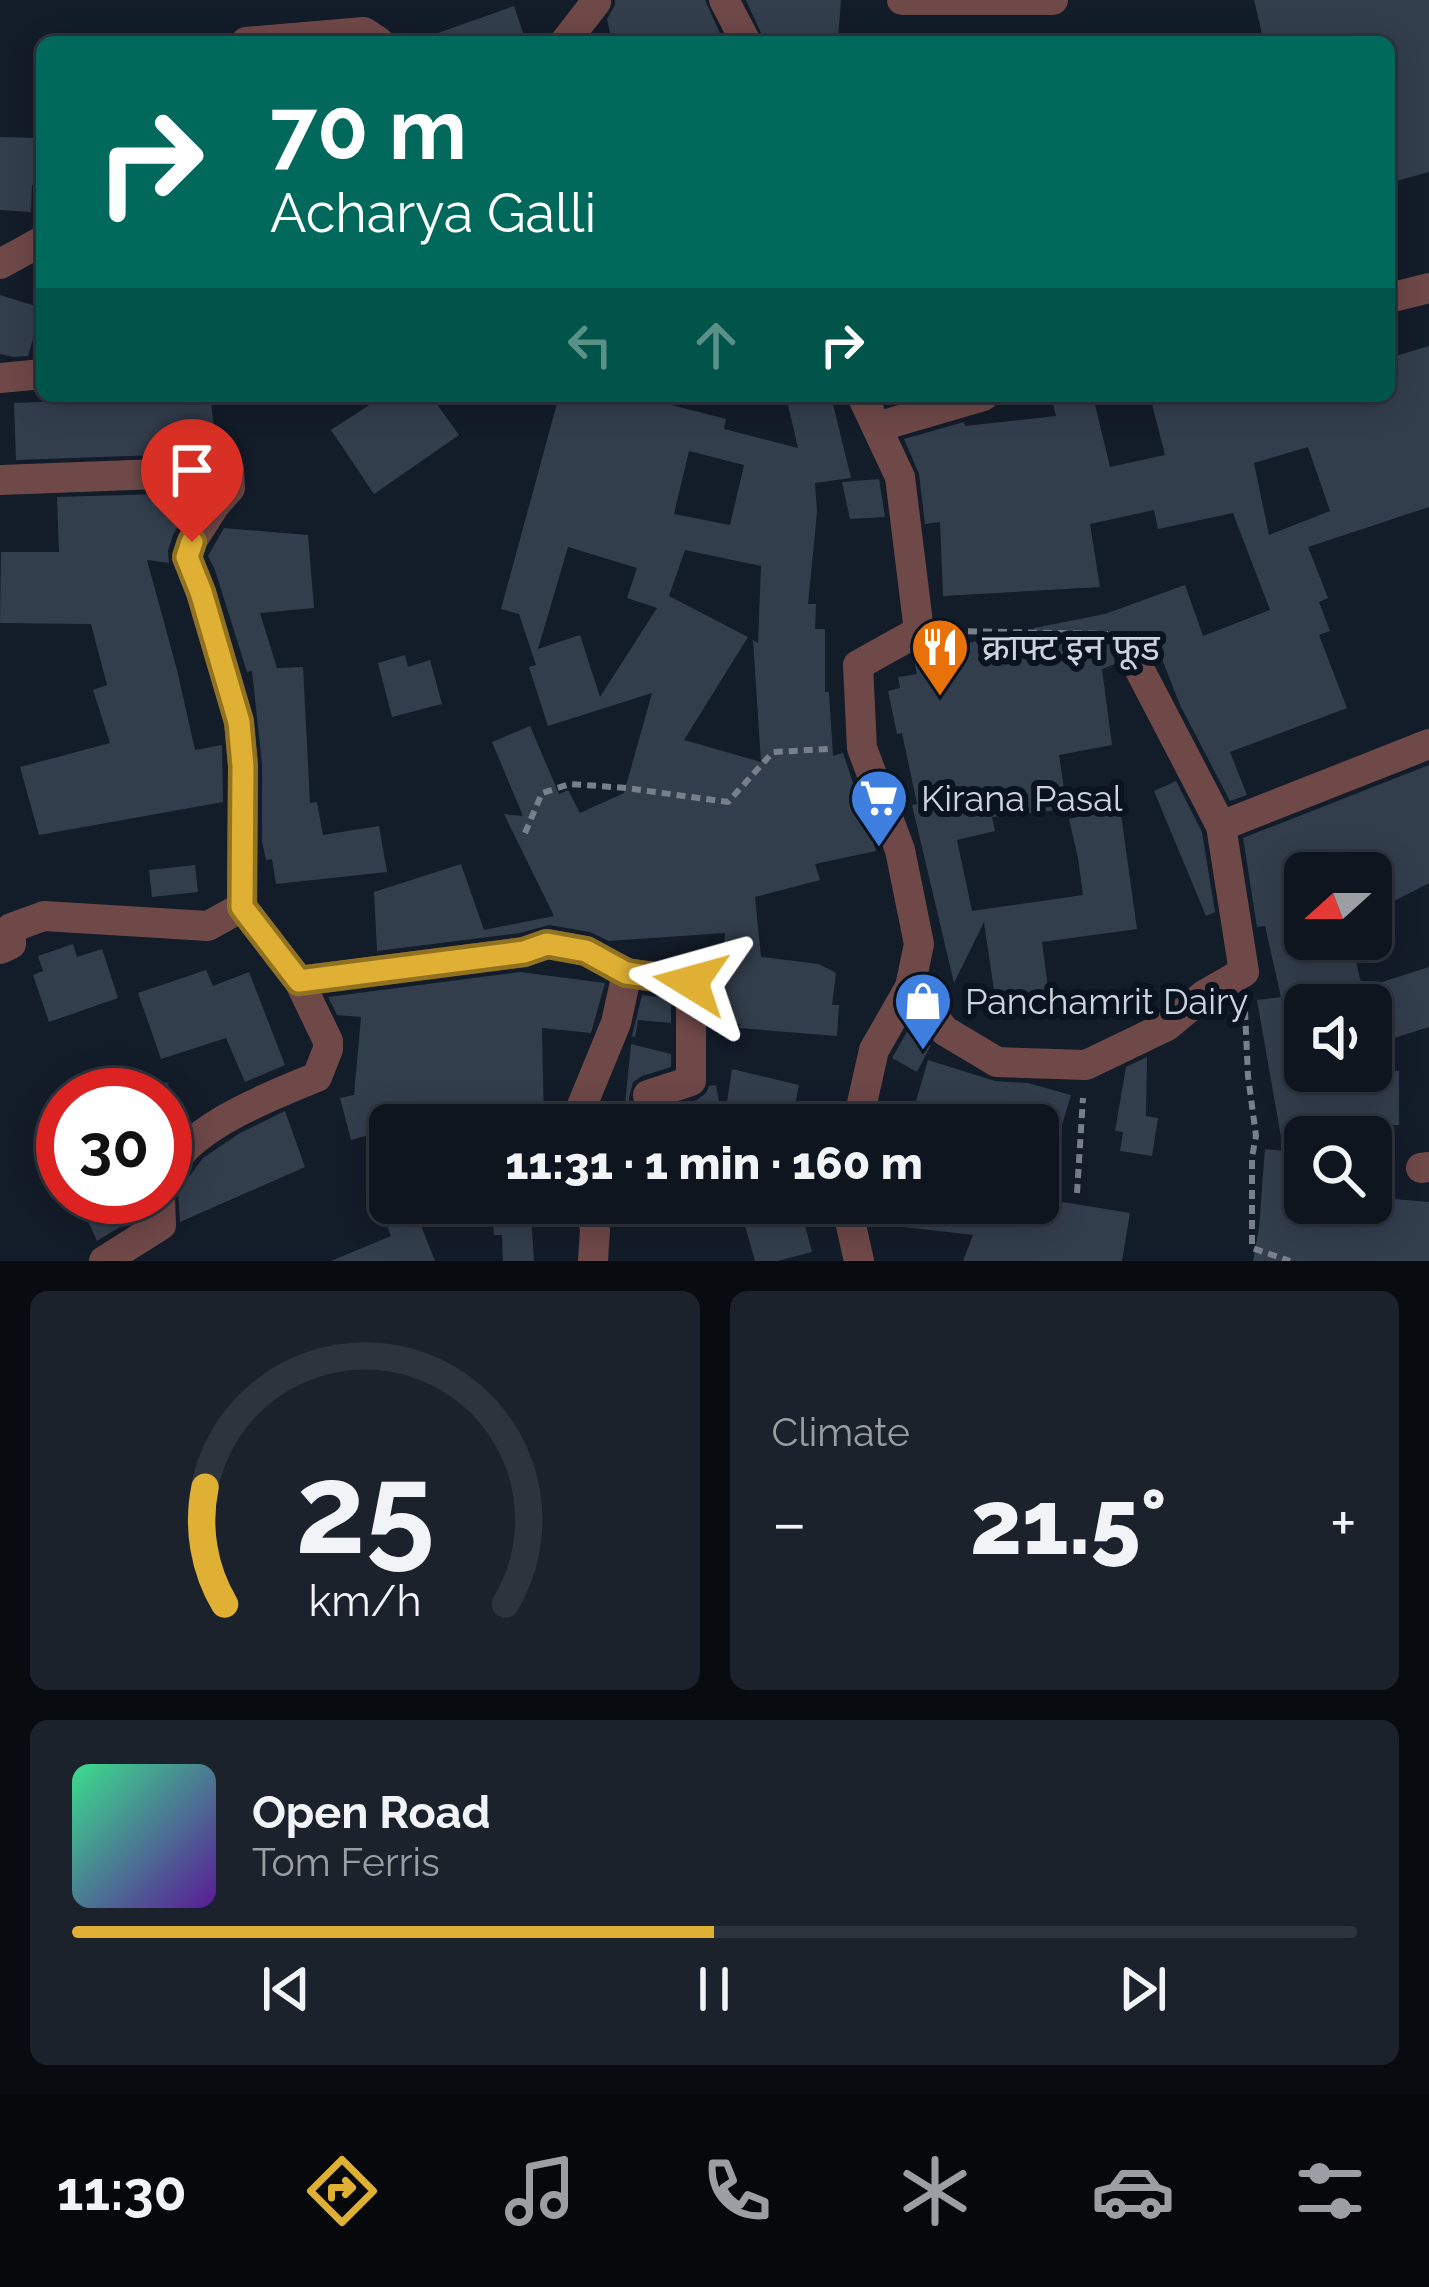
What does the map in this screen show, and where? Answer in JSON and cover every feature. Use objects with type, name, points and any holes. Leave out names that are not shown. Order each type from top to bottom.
[{"type":"street","points":[[570,36],[595,0]]},
{"type":"street","points":[[724,0],[743,36]]},
{"type":"street","points":[[902,0],[1053,0]]},
{"type":"street","points":[[313,36],[364,32],[370,36]]},
{"type":"street","points":[[0,264],[36,244]]},
{"type":"street","points":[[1395,296],[1429,288]]},
{"type":"street","points":[[0,378],[36,375]]},
{"type":"street","points":[[862,1104],[874,1050],[910,987],[920,944],[900,850],[862,748],[858,665],[919,631],[900,477],[865,402]]},
{"type":"street","points":[[877,427],[962,402]]},
{"type":"street","points":[[0,480],[159,474],[211,464],[229,469],[230,488],[214,505],[187,557],[239,722],[242,907],[299,981],[328,1049],[317,1078],[257,1101],[192,1145]]},
{"type":"street","points":[[910,987],[945,1031],[997,1062],[1086,1064],[1167,1026],[1204,995],[1244,972],[1221,826],[1132,655]]},
{"type":"street","points":[[1221,826],[1429,744]]},
{"type":"street","points":[[0,949],[10,944],[11,928],[44,916],[208,926],[242,907]]},
{"type":"street","points":[[299,981],[524,952],[547,944],[586,951],[626,973],[691,982],[691,1081],[648,1095],[650,1104]]},
{"type":"street","points":[[582,1104],[616,1023],[626,973]]},
{"type":"street","points":[[104,1261],[161,1224]]},
{"type":"street","points":[[593,1261],[594,1224]]},
{"type":"street","points":[[851,1224],[859,1261]]},
{"type":"path","points":[[919,631],[1109,634],[1132,655]]},
{"type":"path","points":[[525,833],[542,793],[570,784],[728,802],[773,752],[862,748]]},
{"type":"path","points":[[1244,972],[1248,1076],[1256,1136],[1252,1248],[1290,1261]]},
{"type":"path","points":[[1078,1193],[1086,1064]]},
{"type":"building","points":[[615,0],[705,0],[721,36],[611,36],[607,19]]},
{"type":"building","points":[[746,0],[841,0],[838,36],[762,36]]},
{"type":"building","points":[[1254,0],[1429,0],[1429,172],[1395,181],[1395,36],[1263,36]]},
{"type":"building","points":[[514,6],[524,36],[430,36]]},
{"type":"building","points":[[0,137],[36,138],[31,212],[0,210]]},
{"type":"building","points":[[0,295],[36,306],[28,356],[0,354]]},
{"type":"building","points":[[1429,346],[1429,507],[1308,547],[1328,598],[1319,602],[1330,631],[1319,635],[1347,708],[1230,752],[1247,795],[1230,801],[1180,705],[1158,649],[1152,651],[1134,636],[1122,638],[1113,653],[1115,664],[1102,669],[1112,745],[1059,755],[1067,809],[992,817],[995,831],[957,840],[972,911],[1083,895],[1069,819],[1120,807],[1137,929],[1042,942],[1049,996],[996,1004],[984,922],[954,983],[912,805],[917,804],[902,733],[897,734],[888,691],[900,688],[898,677],[917,674],[914,661],[939,656],[938,650],[977,641],[980,655],[1037,646],[1034,628],[1105,614],[1185,585],[1203,636],[1270,610],[1233,513],[1158,529],[1154,510],[1090,524],[1100,587],[943,596],[940,522],[925,524],[919,474],[904,439],[964,422],[965,426],[1056,416],[1052,402],[1094,402],[1110,467],[1165,455],[1152,402],[1395,402],[1395,356]],"holes":[[[1308,447],[1330,511],[1269,535],[1254,463]]]},
{"type":"building","points":[[211,402],[216,442],[185,445],[185,449],[157,455],[16,460],[14,403]]},
{"type":"building","points":[[374,402],[435,402],[459,435],[374,494],[331,430]]},
{"type":"building","points":[[557,402],[659,402],[726,419],[724,429],[798,448],[787,402],[832,402],[851,478],[815,483],[817,512],[808,604],[816,604],[815,629],[825,629],[825,692],[829,692],[833,756],[843,753],[876,851],[815,864],[820,880],[755,897],[761,957],[819,964],[836,973],[832,1005],[839,1005],[837,1036],[710,1021],[710,993],[720,994],[725,933],[609,941],[590,932],[549,925],[377,951],[374,892],[461,864],[484,930],[554,916],[504,814],[523,816],[492,742],[530,726],[559,794],[568,790],[580,813],[624,793],[652,693],[548,726],[529,667],[536,665],[519,614],[501,609]],"holes":[[[689,451],[744,465],[730,525],[674,514]],[[568,547],[637,568],[627,598],[657,608],[600,697],[580,635],[538,649]],[[685,550],[761,566],[758,643],[753,640],[761,762],[684,740],[748,637],[669,596]]]},
{"type":"building","points":[[879,479],[885,517],[850,519],[842,482]]},
{"type":"building","points":[[187,489],[187,512],[173,535],[169,563],[147,560],[195,750],[222,745],[223,802],[39,835],[20,767],[110,743],[93,690],[107,685],[91,624],[0,623],[1,552],[59,552],[57,497]]},
{"type":"building","points":[[224,528],[308,535],[314,608],[260,613],[277,668],[303,667],[310,803],[317,802],[323,835],[379,826],[387,872],[276,884],[272,859],[266,860],[262,841],[262,764],[252,671],[247,672],[208,556]]},
{"type":"building","points":[[405,655],[408,667],[430,660],[442,704],[392,717],[378,663]]},
{"type":"building","points":[[1429,765],[1429,883],[1392,902],[1392,852],[1284,852],[1284,960],[1356,960],[1361,984],[1284,984],[1284,1092],[1392,1092],[1392,1071],[1399,1071],[1399,1125],[1392,1125],[1392,1116],[1284,1116],[1281,1137],[1257,1000],[1281,997],[1265,926],[1257,927],[1243,838]]},
{"type":"building","points":[[1176,781],[1202,832],[1215,912],[1206,916],[1154,791]]},
{"type":"building","points":[[195,865],[198,892],[152,897],[149,870]]},
{"type":"building","points":[[73,944],[77,957],[102,949],[118,998],[49,1022],[33,975],[43,971],[38,956]]},
{"type":"building","points":[[1429,967],[1429,1027],[1394,1038],[1392,984],[1376,984]]},
{"type":"building","points":[[206,970],[213,986],[249,972],[285,1065],[245,1082],[226,1038],[161,1059],[138,993]]},
{"type":"building","points":[[520,972],[605,983],[591,1033],[542,1028],[544,1104],[369,1104],[369,1135],[351,1140],[340,1098],[354,1095],[361,1017],[337,1015],[328,997]]},
{"type":"building","points":[[642,995],[671,999],[671,1023],[638,1020],[635,1037],[632,1036]]},
{"type":"building","points":[[907,1032],[931,1045],[917,1072],[892,1058]]},
{"type":"building","points":[[631,1044],[671,1054],[671,1067],[633,1082],[630,1104],[625,1104]]},
{"type":"building","points":[[1147,1057],[1146,1116],[1158,1118],[1152,1156],[1120,1151],[1123,1132],[1115,1131],[1126,1067]]},
{"type":"building","points":[[928,1060],[995,1081],[1028,1083],[1071,1095],[1062,1125],[1059,1104],[915,1104]]},
{"type":"building","points":[[732,1069],[799,1085],[795,1104],[727,1102]]},
{"type":"building","points":[[716,1085],[719,1104],[684,1104],[697,1100]]},
{"type":"building","points":[[285,1111],[305,1167],[192,1217],[192,1173],[203,1158]]},
{"type":"building","points":[[1265,1149],[1284,1151],[1284,1224],[1392,1224],[1392,1199],[1429,1202],[1429,1261],[1253,1261]]},
{"type":"building","points":[[1059,1201],[1130,1213],[1122,1261],[963,1261],[973,1235],[879,1224],[1059,1224]]},
{"type":"building","points":[[89,1224],[125,1224],[97,1241]]},
{"type":"building","points":[[386,1224],[420,1224],[435,1261],[331,1261],[391,1236]]},
{"type":"building","points":[[493,1224],[531,1224],[534,1261],[503,1261],[502,1235],[494,1235]]},
{"type":"building","points":[[805,1224],[812,1252],[755,1261],[745,1226]]},
{"type":"place","name":"क्राफ्ट इन फूड","points":[[940,698]]},
{"type":"place","name":"Kirana Pasal","points":[[879,849]]},
{"type":"place","name":"Panchamrit Dairy","points":[[923,1052]]},
{"type":"route","points":[[192,542],[187,557],[239,722],[242,907],[299,981],[524,952],[547,944],[586,951],[626,973],[691,982]]}]
